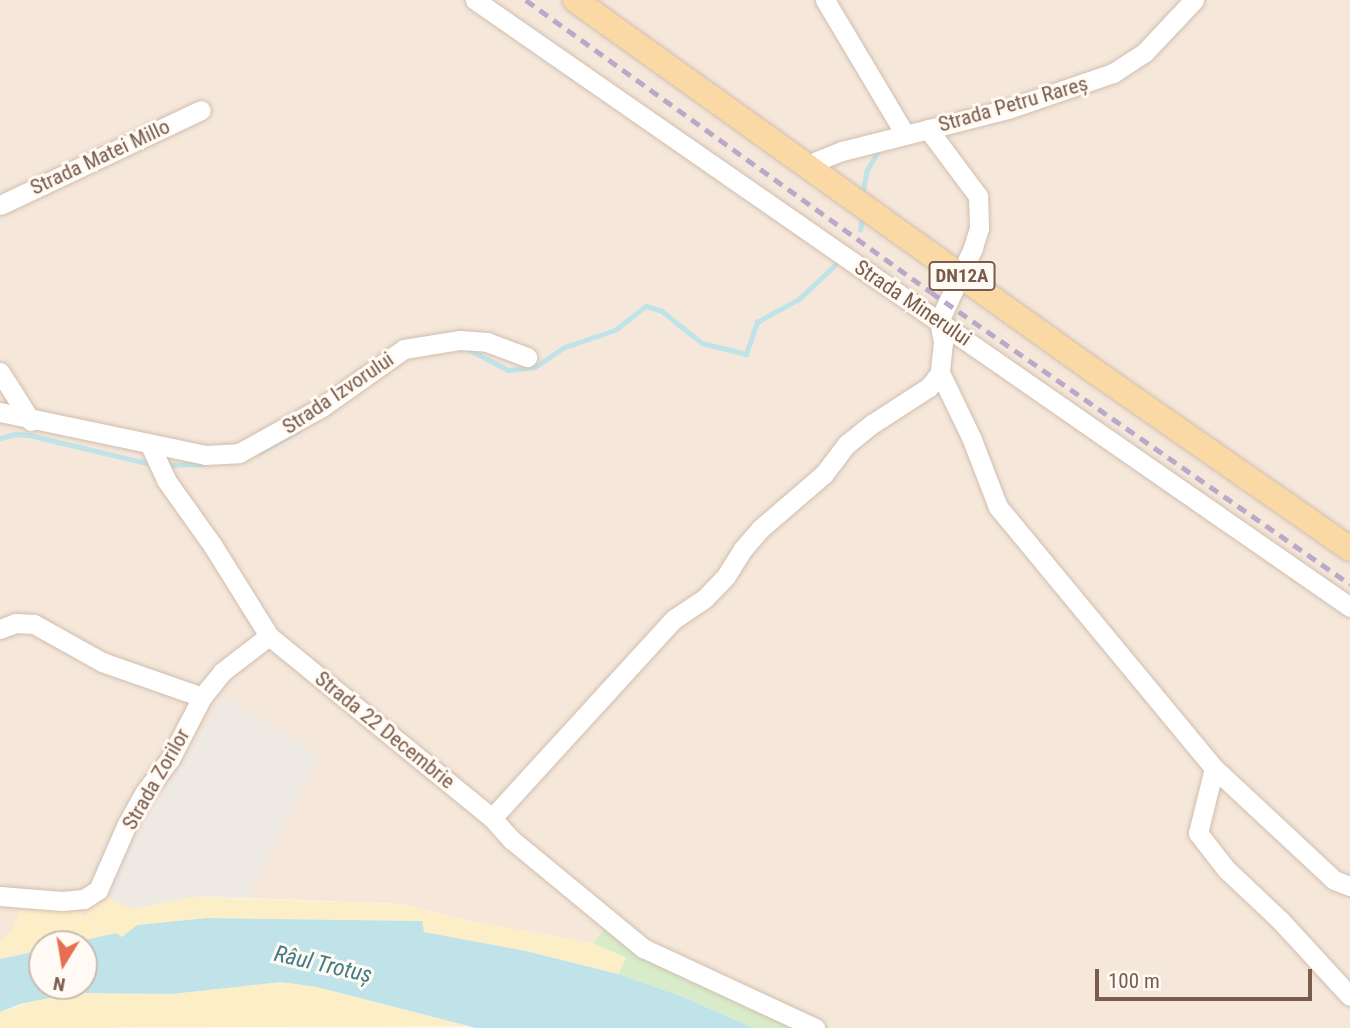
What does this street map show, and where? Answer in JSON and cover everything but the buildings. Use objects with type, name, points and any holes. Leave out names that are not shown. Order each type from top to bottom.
[{"type":"main road","name":"DN12A","points":[[575,0],[1350,550]]},
{"type":"street","name":"Strada Minerului","points":[[475,0],[1350,607]]},
{"type":"street","points":[[825,0],[905,134]]},
{"type":"street","name":"Strada Petru Rareș","points":[[807,165],[842,151],[1008,109],[1112,73],[1144,53],[1194,0]]},
{"type":"street","name":"Strada Matei Millo","points":[[0,205],[201,110]]},
{"type":"street","points":[[928,129],[978,196],[979,228],[939,321],[943,342],[940,373],[971,437],[998,507],[1214,768],[1334,880],[1350,886]]},
{"type":"street","name":"Strada Izvorului","points":[[156,458],[239,453],[323,407],[404,349],[460,340],[487,342],[527,357]]},
{"type":"street","points":[[0,372],[31,421]]},
{"type":"street","points":[[492,818],[674,619],[705,598],[726,576],[742,550],[760,530],[824,474],[847,444],[872,424],[929,387],[940,373]]},
{"type":"street","points":[[0,412],[156,458]]},
{"type":"street","name":"Strada 22 Decembrie","points":[[156,458],[269,636],[492,818],[523,849],[643,948],[815,1028]]},
{"type":"street","points":[[0,629],[16,623],[34,624],[102,662],[202,697]]},
{"type":"street","name":"Strada Zorilor","points":[[0,896],[62,901],[84,899],[98,890],[127,824],[170,759],[202,697],[222,672],[269,636]]},
{"type":"street","points":[[1214,768],[1198,833],[1226,869],[1279,920],[1350,996]]},
{"type":"shaded area","points":[[0,0],[1350,0],[1350,1028],[831,1028],[649,944],[615,917],[593,943],[474,922],[401,904],[247,898],[320,755],[118,866],[84,918],[10,933],[0,941]]},
{"type":"shaded area","points":[[223,696],[320,755],[247,898],[195,897],[132,910],[100,894]]},
{"type":"green space","points":[[615,916],[649,944],[830,1028],[754,1028],[681,996],[618,974],[626,958],[593,943]]},
{"type":"sand","points":[[100,894],[132,909],[195,897],[401,904],[474,922],[593,943],[626,958],[618,974],[526,951],[424,932],[421,921],[207,918],[138,925],[122,937],[115,933],[98,937],[98,930],[28,930],[28,953],[0,959],[0,941],[10,933],[22,907],[73,904],[84,917]]},
{"type":"sand","points":[[281,982],[317,987],[467,1026],[0,1028],[0,1012],[38,1000],[98,1000],[98,993],[172,994]]},
{"type":"water","name":"Râul Trotuș","points":[[207,918],[422,921],[424,932],[526,951],[618,974],[681,996],[754,1028],[476,1028],[317,987],[281,982],[172,994],[98,993],[98,937],[116,933],[122,937],[137,925]]},
{"type":"water","points":[[28,953],[28,1000],[39,1000],[0,1012],[0,959]]},
{"type":"waterway","points":[[863,190],[867,170],[879,149]]},
{"type":"waterway","points":[[860,230],[862,219]]},
{"type":"waterway","points":[[470,350],[508,370],[535,367],[565,347],[615,330],[646,306],[662,311],[702,343],[746,354],[757,322],[799,299],[836,264]]},
{"type":"waterway","points":[[260,452],[298,431]]},
{"type":"waterway","points":[[0,438],[15,434],[29,435],[151,464]]},
{"type":"waterway","points":[[164,465],[204,464]]},
{"type":"railway","points":[[526,0],[931,292],[1350,584]]}]
